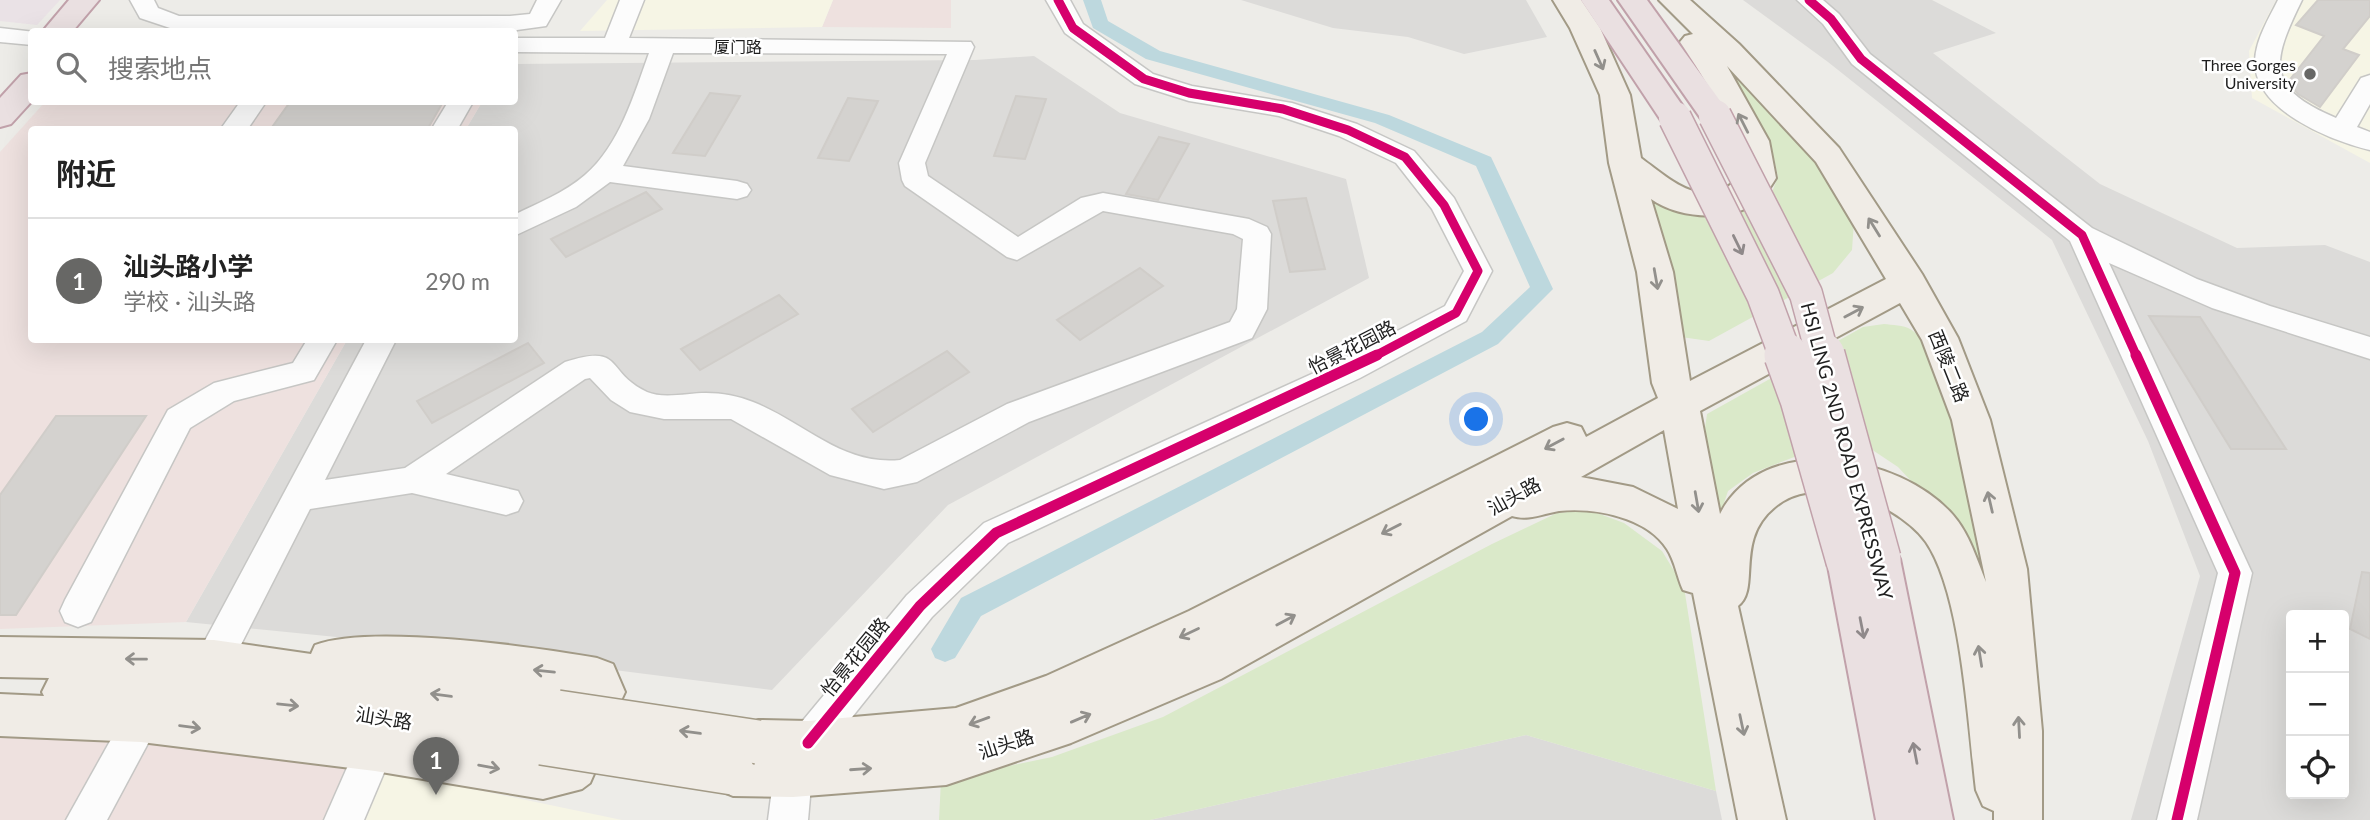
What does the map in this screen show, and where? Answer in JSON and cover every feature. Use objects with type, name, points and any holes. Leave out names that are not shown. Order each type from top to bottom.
[{"type":"highway","points":[[60,28],[85,0]]},
{"type":"highway","points":[[80,28],[105,0]]},
{"type":"highway","name":"HSI LING 2ND ROAD EXPRESSWAY","points":[[1595,0],[1675,118],[1763,295],[1863,560],[1877,704],[1900,820]]},
{"type":"highway","name":"HSI LING 2ND ROAD EXPRESSWAY","points":[[1632,0],[1715,116],[1806,294],[1863,560],[1929,820]]},
{"type":"highway","points":[[0,93],[28,63]]},
{"type":"highway","points":[[0,117],[28,86]]},
{"type":"highway","points":[[1877,704],[1882,820]]},
{"type":"main road","points":[[1567,0],[1585,28],[1615,95],[1625,163],[1655,272],[1675,393],[1722,635],[1762,820]]},
{"type":"main road","points":[[1625,163],[1676,200],[1703,205],[1739,198],[1760,178],[1752,141],[1723,83],[1667,0]]},
{"type":"main road","name":"西陵二路","points":[[1673,0],[1728,50],[1828,155],[1940,338],[1971,420],[2006,569],[2019,731],[2018,820]]},
{"type":"main road","name":"汕头路","points":[[801,759],[956,730],[1059,692],[1205,625],[1675,393],[1902,272]]},
{"type":"main road","name":"汕头路","points":[[0,691],[191,694],[334,710],[557,741],[745,758],[946,763],[1071,722],[1205,665],[1471,520],[1675,393]]},
{"type":"main road","points":[[1722,635],[1730,544],[1741,515],[1774,485],[1805,474],[1848,475],[1887,489],[1941,530],[1961,571],[1975,623],[2005,820]]},
{"type":"main road","points":[[1471,520],[1553,494],[1594,492],[1626,500],[1656,516],[1682,537],[1722,635]]},
{"type":"main road","name":"汕头路","points":[[0,657],[214,660],[557,741]]},
{"type":"main road","points":[[214,660],[423,658],[580,674],[597,678],[602,692]]},
{"type":"main road","points":[[0,715],[141,721],[375,750],[543,776],[565,773],[557,741]]},
{"type":"street","points":[[142,0],[148,13],[176,23],[342,28]]},
{"type":"street","points":[[518,29],[538,21],[549,0]]},
{"type":"street","points":[[613,47],[632,0]]},
{"type":"street","name":"怡景花园路","points":[[801,759],[923,601],[963,559],[996,533],[1349,370],[1456,313],[1478,271],[1444,205],[1405,157],[1348,130],[1283,109],[1188,93],[1144,79],[1073,28],[1058,0]]},
{"type":"street","points":[[1809,0],[1831,19],[1861,59],[2082,236],[2125,261],[2191,290],[2370,348]]},
{"type":"street","points":[[2290,0],[2274,27],[2267,47],[2268,77],[2274,95],[2307,115],[2370,142]]},
{"type":"street","name":"厦门路","points":[[412,480],[576,370],[596,365],[618,388],[643,404],[740,409],[847,467],[887,478],[905,474],[1018,413],[1241,330],[1252,309],[1257,234],[1239,226],[1103,202],[1091,205],[1017,250],[915,180],[912,163],[962,47],[613,47],[518,34]]},
{"type":"street","points":[[0,35],[28,38]]},
{"type":"street","points":[[518,225],[596,181],[645,101],[663,47]]},
{"type":"street","points":[[2342,130],[2370,83]]},
{"type":"street","points":[[236,126],[251,105]]},
{"type":"street","points":[[446,126],[458,105]]},
{"type":"street","points":[[602,173],[737,190]]},
{"type":"street","points":[[2082,236],[2235,573],[2177,820]]},
{"type":"street","points":[[78,611],[179,419],[225,391],[303,373],[320,343]]},
{"type":"street","points":[[214,660],[379,343]]},
{"type":"street","points":[[300,497],[412,480],[506,501]]},
{"type":"street","points":[[86,820],[141,721]]},
{"type":"street","points":[[344,820],[375,750]]},
{"type":"street","points":[[788,820],[801,759]]},
{"type":"shaded area","points":[[0,0],[60,0],[37,25],[0,21]]},
{"type":"shaded area","points":[[607,0],[833,0],[822,27],[580,31]]},
{"type":"shaded area","points":[[833,0],[951,0],[951,28],[822,27]]},
{"type":"shaded area","points":[[1241,0],[1526,0],[1547,37],[1464,54],[1408,37],[1333,28]]},
{"type":"shaded area","points":[[1743,0],[1932,0],[1996,33],[1933,53],[2100,184],[2237,248],[2325,245],[2370,262],[2370,820],[2131,820],[2200,576],[2148,441],[2052,240],[1828,62]]},
{"type":"shaded area","name":"Three Gorges University","points":[[2276,0],[2370,0],[2370,163],[2252,98],[2249,51]]},
{"type":"shaded area","points":[[1034,56],[1120,113],[1346,179],[1369,278],[948,505],[772,690],[426,646],[186,622],[345,343],[518,343],[518,126],[468,126],[480,105],[518,105],[518,64],[975,60]]},
{"type":"shaded area","points":[[42,105],[480,105],[468,126],[28,126],[28,343],[345,343],[186,622],[0,629],[0,152]]},
{"type":"shaded area","points":[[117,726],[65,820],[0,820],[0,728]]},
{"type":"shaded area","points":[[1526,735],[1716,791],[1722,820],[1150,820]]},
{"type":"shaded area","points":[[148,744],[382,770],[361,820],[106,820]]},
{"type":"shaded area","points":[[382,770],[622,820],[361,820]]},
{"type":"green space","points":[[1733,63],[1821,156],[1854,221],[1852,250],[1833,273],[1709,341],[1681,337],[1646,194],[1690,214],[1711,215],[1772,192],[1778,177],[1773,154],[1721,65]]},
{"type":"green space","points":[[1884,324],[1910,329],[1926,346],[1941,376],[1965,458],[1993,608],[1930,501],[1898,467],[1871,449],[1802,454],[1753,473],[1728,491],[1721,512],[1713,517],[1705,428],[1707,414],[1863,327]]},
{"type":"green space","points":[[1589,510],[1624,523],[1662,551],[1684,587],[1716,791],[1526,735],[1150,820],[939,820],[941,780],[1052,757],[1163,717],[1492,544],[1557,513]]},
{"type":"building","points":[[2318,0],[2370,0],[2370,16],[2343,49],[2359,55],[2320,107],[2298,94],[2288,82],[2324,36],[2296,25]]},
{"type":"building","points":[[710,93],[740,96],[705,156],[673,153]]},
{"type":"building","points":[[1016,96],[1046,99],[1025,159],[994,156]]},
{"type":"building","points":[[848,98],[878,101],[849,161],[818,158]]},
{"type":"building","points":[[288,105],[441,105],[429,126],[273,126]]},
{"type":"building","points":[[1159,137],[1189,144],[1158,200],[1126,194]]},
{"type":"building","points":[[646,192],[662,209],[566,257],[551,239]]},
{"type":"building","points":[[1306,198],[1325,269],[1290,272],[1273,201]]},
{"type":"building","points":[[1140,268],[1163,286],[1080,340],[1057,320]]},
{"type":"building","points":[[779,295],[798,314],[700,370],[681,349]]},
{"type":"building","points":[[2149,316],[2200,317],[2286,449],[2231,449]]},
{"type":"building","points":[[528,343],[544,363],[432,423],[417,401]]},
{"type":"building","points":[[947,351],[969,372],[873,432],[852,409]]},
{"type":"building","points":[[56,416],[146,416],[16,615],[0,615],[0,495]]},
{"type":"building","points":[[2362,572],[2370,573],[2370,639],[2350,629]]},
{"type":"waterway","points":[[945,649],[971,607],[1490,338],[1542,289],[1484,162],[1382,119],[1153,55],[1100,24],[1092,0]]},
{"type":"cycle path","points":[[808,743],[920,606],[944,580],[996,533],[1349,370],[1456,313],[1478,271],[1444,205],[1405,157],[1348,130],[1283,109],[1189,93],[1144,79],[1073,28],[1058,0]]},
{"type":"cycle path","points":[[1809,0],[1831,19],[1861,59],[2082,235],[2235,573],[2177,820]]},
{"type":"place","name":"Three Gorges University","points":[[2310,74]]},
{"type":"place","name":"汕头路小学","points":[[436,795]]}]
